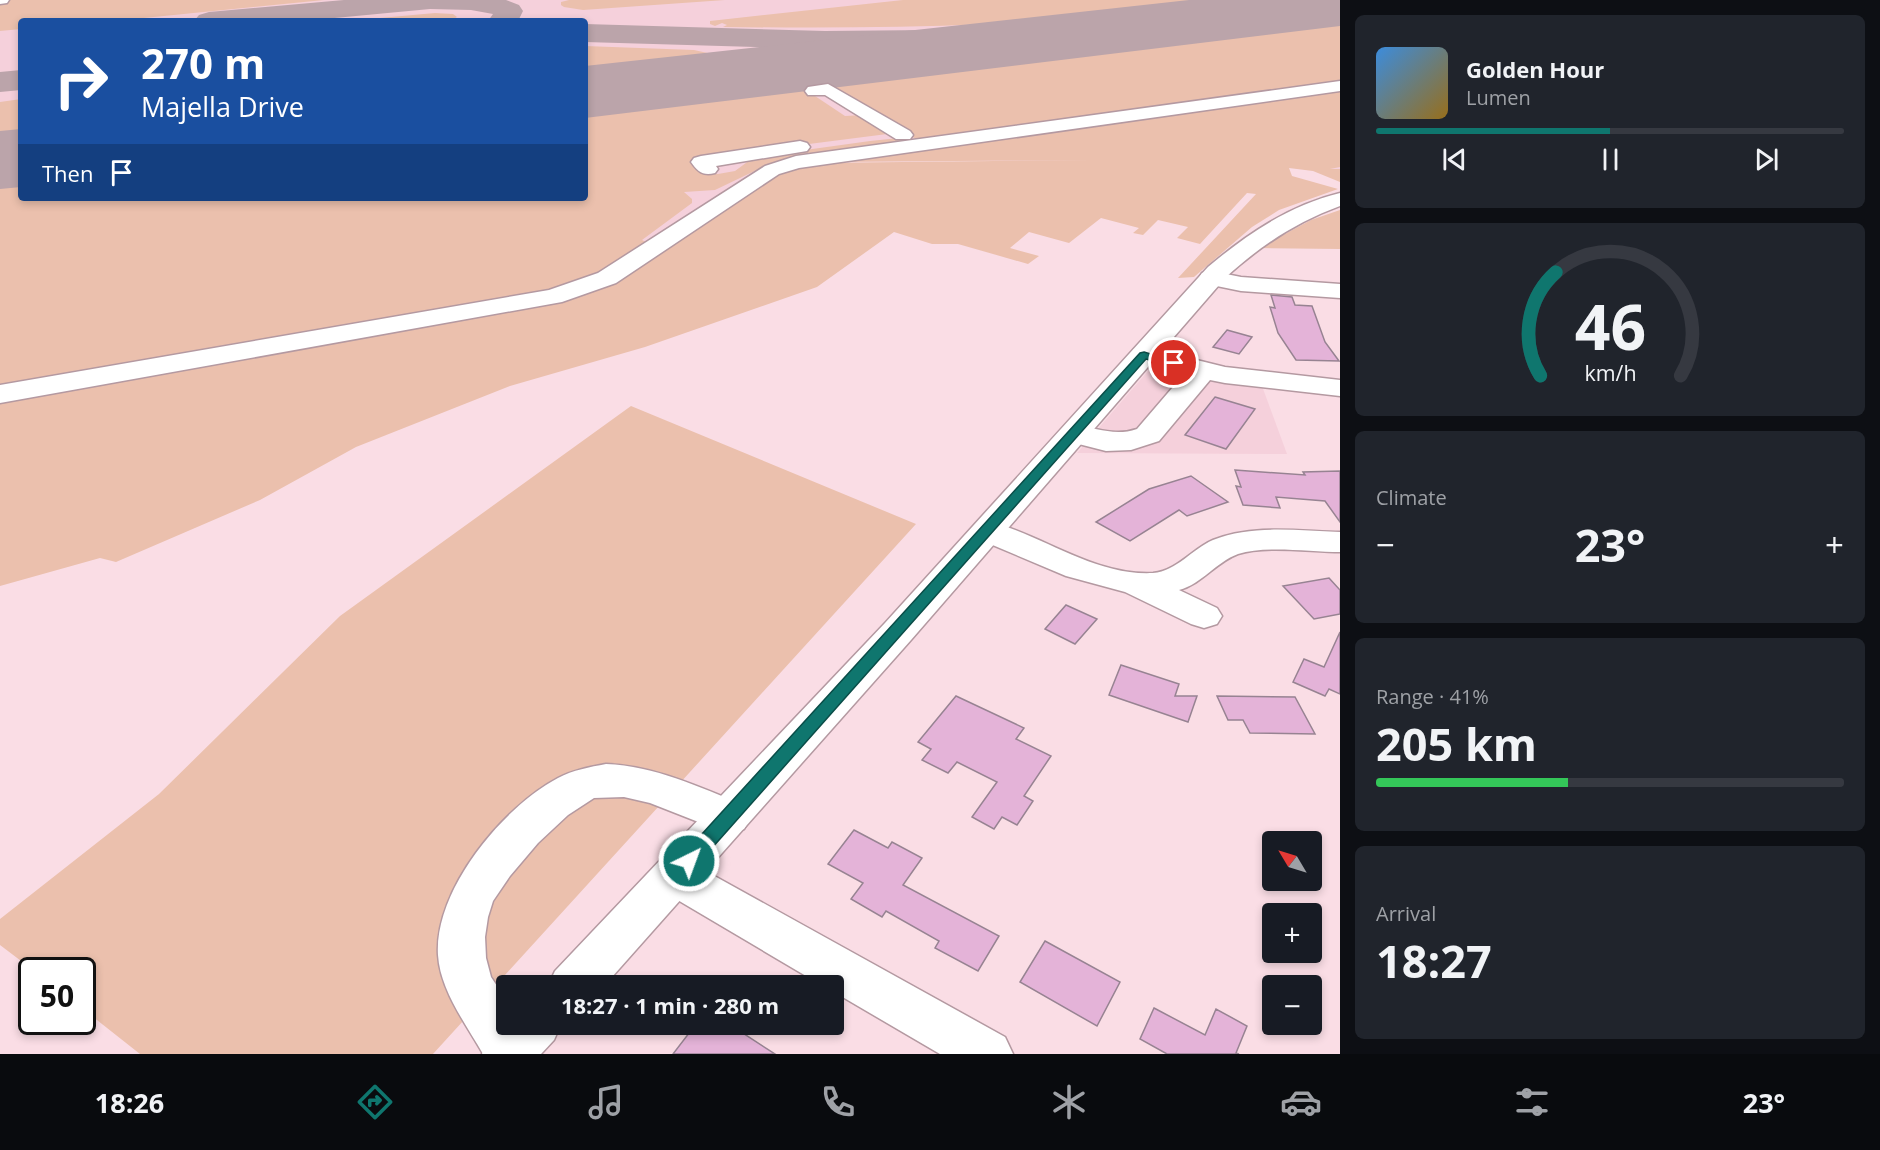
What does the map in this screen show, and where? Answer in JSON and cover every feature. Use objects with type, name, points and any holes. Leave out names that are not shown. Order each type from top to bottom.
[{"type":"main road","points":[[708,169],[701,162],[778,149],[911,140],[1340,86]]},
{"type":"main road","points":[[814,91],[828,89],[911,140]]},
{"type":"main road","points":[[0,393],[552,297],[607,278],[772,170],[796,162],[911,140]]},
{"type":"main road","points":[[582,975],[988,531],[1211,278],[1244,247],[1273,227],[1310,209],[1340,199]]},
{"type":"main road","points":[[1211,278],[1241,284],[1340,291]]},
{"type":"main road","points":[[1144,355],[1237,377],[1340,388]]},
{"type":"main road","points":[[1074,434],[1106,442],[1131,441],[1148,435],[1203,370]]},
{"type":"main road","points":[[988,531],[1080,570],[1136,583],[1204,616]]},
{"type":"main road","points":[[1136,583],[1170,581],[1226,547],[1263,542],[1340,542]]},
{"type":"main road","points":[[517,1046],[468,981],[459,945],[464,915],[476,889],[504,850],[562,797],[588,783],[613,781],[651,786],[729,817]]},
{"type":"main road","points":[[675,876],[987,1054]]},
{"type":"shaded area","points":[[0,0],[1340,0],[1340,172],[1253,159],[810,162],[633,273],[0,401]]},
{"type":"shaded area","points":[[8,0],[324,0],[144,18],[18,18],[18,29],[0,31],[0,2]]},
{"type":"shaded area","points":[[569,0],[725,0],[583,10],[561,5],[561,2]]},
{"type":"shaded area","points":[[903,0],[1235,0],[1080,17],[987,24],[822,28],[723,27],[727,25],[710,24],[710,21]]},
{"type":"shaded area","points":[[435,13],[453,14],[457,17],[455,18],[380,18]]},
{"type":"shaded area","points":[[1340,21],[1340,84],[926,140],[916,139],[832,87],[806,90],[845,116],[863,115],[895,133],[738,153],[704,172],[718,174],[735,171],[754,157],[899,138],[907,142],[771,163],[715,190],[684,192],[692,199],[692,203],[642,240],[648,243],[600,275],[545,293],[0,387],[0,182],[18,180],[18,201],[588,201],[588,112]]},
{"type":"shaded area","points":[[588,46],[694,50],[712,54],[700,59],[588,72]]},
{"type":"shaded area","points":[[1340,89],[1340,167],[1330,169],[1340,169],[1340,182],[1313,171],[1289,168],[1292,176],[1338,189],[1279,210],[1252,227],[1194,277],[1178,278],[1256,194],[1247,193],[1200,244],[1177,238],[1188,227],[1158,220],[1143,235],[1133,233],[1139,228],[1101,218],[1069,243],[1029,232],[1010,248],[1039,256],[1028,264],[958,244],[932,244],[894,232],[817,287],[645,347],[510,386],[356,447],[260,500],[116,562],[100,558],[0,586],[0,400],[572,297],[782,171],[812,163],[1098,160],[824,162]]},
{"type":"shaded area","points":[[18,99],[18,135],[0,137],[0,102]]},
{"type":"shaded area","points":[[1340,210],[1340,249],[1259,248],[1311,220]]},
{"type":"shaded area","points":[[1159,368],[1262,386],[1287,454],[1077,453],[1148,371]]},
{"type":"shaded area","points":[[631,406],[916,524],[505,975],[496,975],[496,985],[433,1054],[140,1054],[96,1019],[96,957],[18,959],[0,945],[0,919],[159,794],[340,616]]},
{"type":"building","points":[[1271,295],[1292,297],[1295,305],[1312,306],[1325,342],[1339,361],[1296,360],[1278,333],[1270,307],[1275,308]]},
{"type":"building","points":[[1227,330],[1252,337],[1239,354],[1213,347]]},
{"type":"building","points":[[1215,397],[1255,409],[1226,449],[1185,435]]},
{"type":"building","points":[[1235,470],[1305,475],[1303,472],[1340,471],[1340,522],[1325,501],[1276,497],[1280,508],[1243,505],[1236,486],[1241,487]]},
{"type":"building","points":[[1191,476],[1228,502],[1187,516],[1179,510],[1130,541],[1096,522],[1149,489]]},
{"type":"building","points":[[1329,578],[1340,590],[1340,614],[1314,619],[1283,586]]},
{"type":"building","points":[[1066,605],[1097,619],[1075,644],[1045,629]]},
{"type":"building","points":[[1340,632],[1340,694],[1329,689],[1325,696],[1293,682],[1304,659],[1324,667]]},
{"type":"building","points":[[1121,665],[1179,684],[1175,696],[1197,696],[1188,722],[1109,695]]},
{"type":"building","points":[[956,696],[1024,728],[1016,739],[1051,756],[1024,796],[1033,801],[1017,825],[1002,817],[994,829],[972,817],[997,782],[957,762],[948,773],[922,760],[931,749],[918,742]]},
{"type":"building","points":[[1217,696],[1295,697],[1315,734],[1250,733],[1243,720],[1228,720]]},
{"type":"building","points":[[854,830],[888,848],[892,842],[922,858],[903,885],[999,936],[978,971],[935,948],[939,941],[886,911],[882,917],[851,899],[863,883],[828,864]]},
{"type":"building","points":[[1045,941],[1120,982],[1097,1026],[1020,982]]},
{"type":"building","points":[[1154,1008],[1205,1035],[1216,1009],[1247,1026],[1236,1053],[1239,1054],[1167,1054],[1140,1039]]},
{"type":"building","points":[[688,1035],[746,1035],[775,1054],[673,1054]]},
{"type":"taxiway","points":[[242,18],[437,0]]},
{"type":"taxiway","points":[[431,1],[461,1],[501,7],[509,11],[505,18]]},
{"type":"taxiway","points":[[588,33],[825,40],[929,39],[1154,26]]},
{"type":"taxiway","points":[[0,82],[18,80]]},
{"type":"runway","points":[[588,92],[1340,5]]},
{"type":"runway","points":[[0,160],[18,158]]},
{"type":"route","points":[[689,861],[1144,355],[1174,363]]}]
